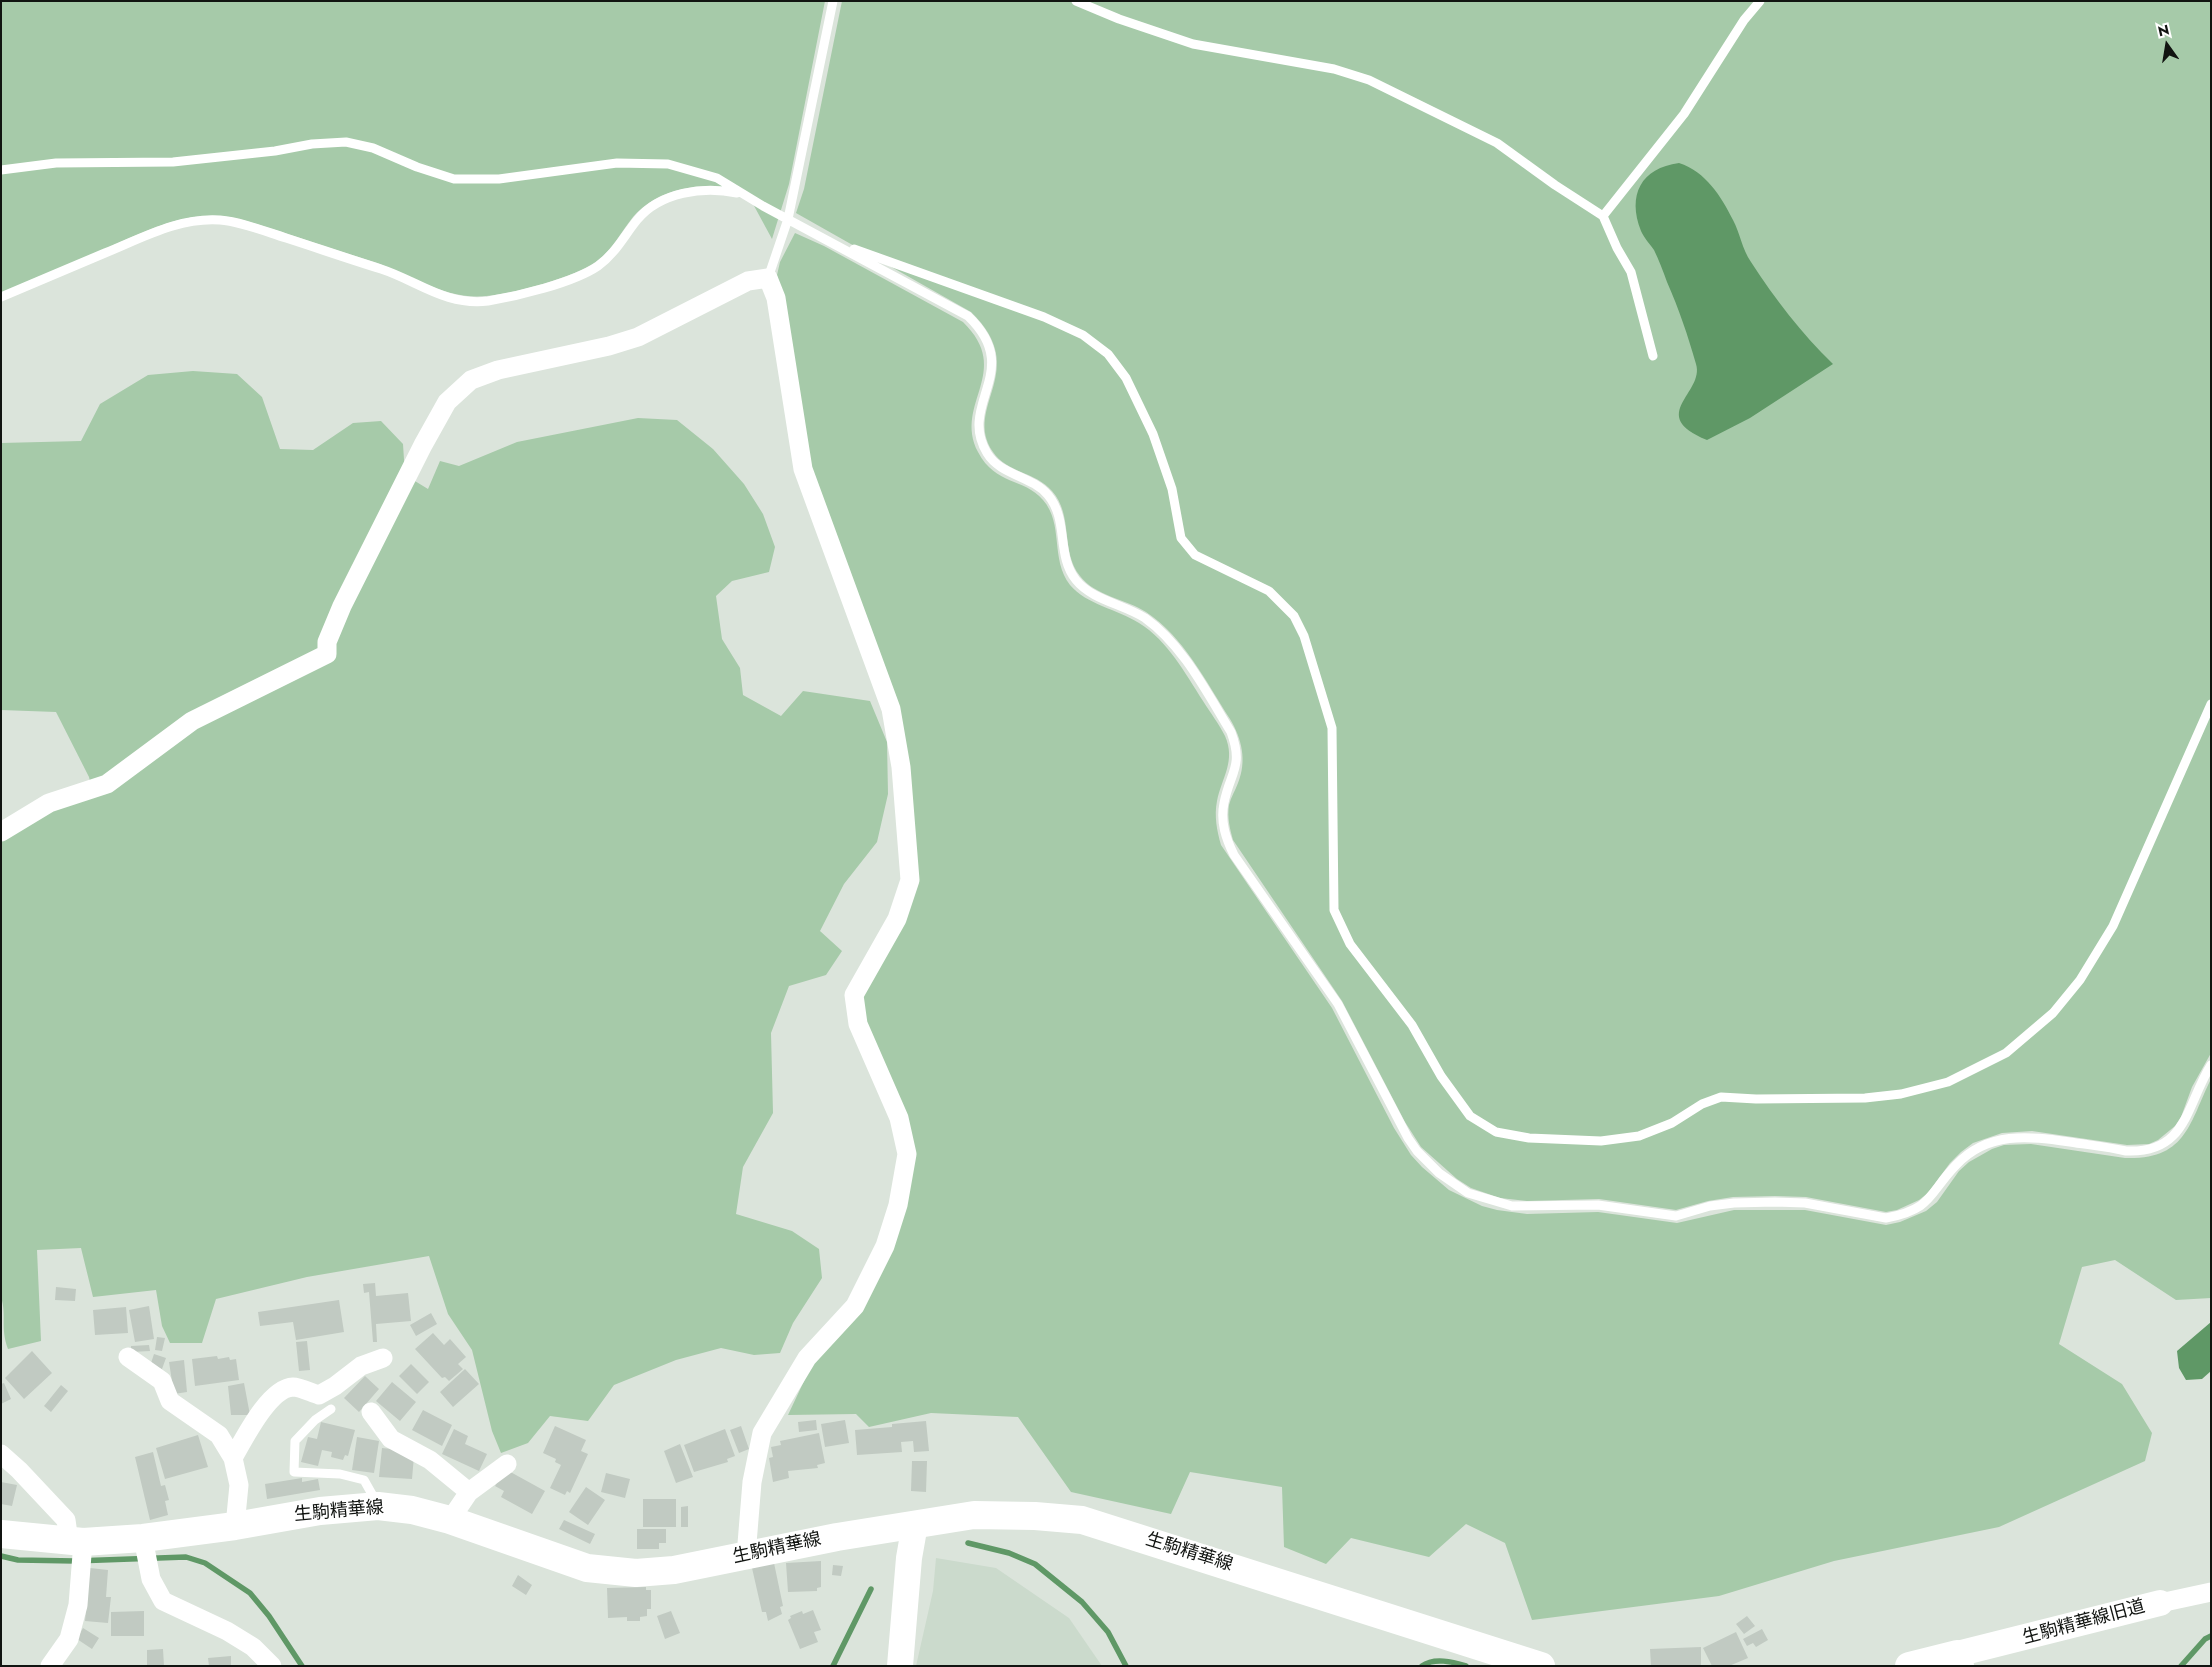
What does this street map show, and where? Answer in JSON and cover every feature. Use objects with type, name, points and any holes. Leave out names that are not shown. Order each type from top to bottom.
[{"type":"main road","name":"生駒精華線","points":[[1,1534],[76,1542],[144,1538],[235,1526],[320,1511],[378,1506],[412,1510],[450,1520],[587,1568],[636,1573],[674,1570],[837,1537],[974,1515],[1035,1516],[1082,1520],[1542,1666]]},
{"type":"main road","points":[[1910,1666],[1959,1660]]},
{"type":"street","points":[[1,832],[50,803],[107,784],[192,721],[327,654],[327,642],[342,606],[423,445],[447,402],[471,380],[498,370],[638,337],[748,281],[768,278],[776,298],[803,469],[890,708],[901,767],[910,880],[897,919],[854,995],[858,1024],[899,1118],[907,1154],[898,1205],[886,1246],[855,1306],[807,1358],[762,1434],[752,1482],[746,1556]]},
{"type":"street","points":[[128,1357],[162,1381],[170,1401],[219,1434],[233,1458],[239,1485],[235,1526]]},
{"type":"street","points":[[233,1458],[248,1432],[277,1393],[293,1387],[319,1395],[335,1386],[361,1366],[383,1358]]},
{"type":"street","points":[[371,1412],[391,1439],[430,1460],[469,1492]]},
{"type":"street","points":[[1,1454],[19,1470],[66,1520],[76,1542],[78,1605],[68,1639],[50,1666]]},
{"type":"street","points":[[450,1520],[469,1492],[507,1464]]},
{"type":"street","points":[[900,1666],[908,1558],[914,1524]]},
{"type":"street","points":[[144,1538],[151,1579],[163,1600],[247,1643],[272,1666]]},
{"type":"street","name":"生駒精華線旧道","points":[[1959,1660],[2160,1603],[2211,1592]]},
{"type":"lane","points":[[768,278],[788,219],[833,1]]},
{"type":"lane","points":[[1076,1],[1119,19],[1192,44],[1334,69],[1369,80],[1497,142],[1555,186],[1603,216],[1617,248],[1631,272],[1653,356]]},
{"type":"lane","points":[[1603,216],[1684,114],[1744,20],[1760,1]]},
{"type":"lane","points":[[1,170],[56,163],[173,162],[275,151],[312,144],[346,142],[373,148],[417,167],[454,179],[499,179],[617,162],[668,164],[717,178],[744,195],[968,316],[982,333],[988,344],[992,366],[989,387],[978,417],[978,427],[988,455],[1001,469],[1038,486],[1053,502],[1061,522],[1066,562],[1076,581],[1084,589],[1127,608],[1156,627],[1187,664],[1231,732],[1235,743],[1236,768],[1224,803],[1222,816],[1228,843],[1338,1004],[1408,1138],[1428,1162],[1453,1184],[1485,1199],[1512,1206],[1598,1205],[1676,1216],[1710,1206],[1734,1203],[1805,1203],[1886,1218],[1911,1211],[1922,1205],[1932,1197],[1964,1156],[1976,1148],[2003,1138],[2031,1137],[2126,1151],[2144,1151],[2161,1145],[2180,1130],[2186,1120],[2197,1090],[2211,1065]]},
{"type":"lane","points":[[1,297],[168,227],[201,220],[220,220],[248,226],[385,270],[436,294],[468,301],[487,301],[572,280],[586,274],[610,256],[638,219],[652,206],[665,199],[680,194],[711,190],[744,195]]},
{"type":"lane","points":[[828,240],[1044,317],[1083,335],[1096,344],[1117,365],[1153,434],[1172,489],[1178,527],[1187,547],[1203,560],[1269,591],[1286,607],[1300,626],[1332,728],[1334,910],[1350,944],[1412,1025],[1441,1076],[1470,1116],[1496,1132],[1529,1138],[1620,1140],[1656,1130],[1672,1123],[1702,1104],[1721,1097],[1766,1099],[1866,1098],[1901,1094],[1948,1082],[2006,1053],[2053,1013],[2080,980],[2113,926],[2211,704]]},
{"type":"lane","points":[[331,1409],[315,1420],[295,1441],[294,1472],[340,1474],[364,1480],[378,1506]]},
{"type":"shaded area","points":[[1,1],[825,1],[789,184],[772,239],[746,191],[716,186],[686,188],[657,198],[644,206],[633,217],[608,251],[587,267],[560,279],[527,288],[498,295],[471,296],[442,290],[388,267],[261,225],[235,218],[218,216],[188,218],[159,226],[1,293]]},
{"type":"shaded area","points":[[842,1],[2211,1],[2211,1053],[2192,1087],[2181,1117],[2175,1126],[2158,1140],[2149,1144],[2127,1145],[2032,1131],[2002,1133],[1973,1143],[1961,1152],[1950,1163],[1928,1193],[1919,1200],[1897,1210],[1886,1212],[1806,1197],[1775,1196],[1733,1197],[1708,1201],[1676,1210],[1599,1199],[1527,1201],[1500,1198],[1471,1188],[1457,1179],[1421,1147],[1405,1122],[1342,1001],[1233,840],[1228,810],[1241,775],[1242,750],[1238,734],[1203,675],[1183,647],[1160,622],[1146,612],[1102,593],[1086,583],[1074,566],[1070,556],[1063,511],[1052,491],[1038,480],[1006,464],[993,452],[986,435],[985,419],[997,370],[996,352],[988,333],[971,312],[796,213],[804,189]]},
{"type":"shaded area","points":[[1679,163],[1697,172],[1712,186],[1728,211],[1748,257],[1760,276],[1799,328],[1833,364],[1750,418],[1707,440],[1689,431],[1681,422],[1679,413],[1682,403],[1697,375],[1696,364],[1683,323],[1659,262],[1654,250],[1641,231],[1637,218],[1637,195],[1640,185],[1655,171]]},
{"type":"shaded area","points":[[795,233],[824,246],[963,322],[977,340],[983,357],[984,372],[972,418],[972,434],[978,452],[993,471],[1027,488],[1043,500],[1053,520],[1060,564],[1070,585],[1077,592],[1094,602],[1139,623],[1159,639],[1182,669],[1217,723],[1225,736],[1229,753],[1229,761],[1216,807],[1216,823],[1221,845],[1332,1008],[1394,1128],[1411,1155],[1449,1190],[1482,1206],[1527,1214],[1598,1212],[1677,1223],[1734,1210],[1805,1210],[1886,1225],[1900,1222],[1926,1211],[1937,1202],[1959,1171],[1969,1162],[1992,1149],[2004,1145],[2031,1144],[2125,1158],[2146,1157],[2162,1153],[2183,1136],[2211,1079],[2211,1298],[2176,1300],[2115,1260],[2082,1267],[2059,1344],[2122,1384],[2152,1433],[2145,1461],[1999,1527],[1834,1561],[1719,1596],[1532,1620],[1505,1543],[1466,1524],[1429,1557],[1351,1538],[1326,1564],[1284,1547],[1282,1487],[1190,1472],[1171,1514],[1071,1492],[1018,1417],[931,1413],[869,1427],[856,1414],[788,1415],[813,1362],[860,1310],[915,1154],[865,1022],[861,997],[904,922],[908,766],[810,467],[777,275],[780,262]]},
{"type":"shaded area","points":[[193,371],[237,374],[262,397],[280,449],[313,450],[353,423],[381,421],[403,444],[405,475],[428,489],[440,461],[459,466],[517,442],[638,418],[677,420],[713,449],[744,484],[763,514],[775,547],[769,572],[732,581],[716,596],[722,639],[740,668],[743,695],[781,716],[803,691],[870,701],[887,742],[888,794],[877,842],[844,884],[820,931],[842,951],[826,975],[789,986],[771,1033],[773,1113],[743,1167],[736,1214],[792,1231],[819,1249],[822,1278],[793,1323],[780,1353],[754,1355],[721,1348],[676,1360],[614,1385],[588,1421],[550,1416],[528,1443],[501,1453],[492,1431],[472,1350],[448,1314],[429,1256],[307,1277],[216,1299],[202,1343],[170,1343],[162,1326],[156,1290],[93,1297],[81,1248],[37,1250],[41,1341],[8,1349],[4,1334],[4,1310],[1,1297],[1,834],[91,786],[89,777],[56,712],[1,710],[1,443],[81,441],[100,404],[148,375]]},
{"type":"shaded area","points":[[2211,1322],[2211,1371],[2202,1379],[2186,1380],[2179,1368],[2177,1351]]},
{"type":"shaded area","points":[[936,1558],[996,1568],[1069,1618],[1102,1666],[916,1666],[933,1591]]},
{"type":"building","points":[[375,1283],[376,1296],[408,1293],[411,1321],[376,1324],[377,1342],[373,1342],[369,1292],[364,1293],[363,1284]]},
{"type":"building","points":[[56,1287],[76,1289],[75,1301],[55,1300]]},
{"type":"building","points":[[339,1300],[344,1332],[296,1340],[293,1322],[260,1326],[258,1312]]},
{"type":"building","points":[[149,1306],[154,1339],[135,1342],[129,1310]]},
{"type":"building","points":[[126,1307],[128,1333],[95,1335],[93,1310]]},
{"type":"building","points":[[431,1313],[437,1324],[416,1336],[410,1325]]},
{"type":"building","points":[[433,1333],[444,1345],[450,1339],[466,1357],[458,1364],[463,1369],[449,1381],[445,1377],[442,1378],[415,1349]]},
{"type":"building","points":[[157,1337],[165,1338],[162,1351],[155,1350]]},
{"type":"building","points":[[307,1341],[310,1370],[299,1371],[296,1342]]},
{"type":"building","points":[[149,1345],[150,1351],[131,1352],[131,1346]]},
{"type":"building","points":[[32,1351],[52,1373],[24,1399],[5,1378]]},
{"type":"building","points":[[154,1354],[166,1358],[162,1369],[150,1366]]},
{"type":"building","points":[[217,1356],[218,1359],[229,1357],[230,1360],[236,1359],[239,1380],[195,1386],[192,1359]]},
{"type":"building","points":[[184,1360],[187,1392],[174,1394],[169,1362]]},
{"type":"building","points":[[411,1364],[429,1382],[417,1394],[399,1376]]},
{"type":"building","points":[[465,1369],[479,1384],[453,1407],[440,1392]]},
{"type":"building","points":[[365,1376],[379,1389],[359,1412],[344,1398]]},
{"type":"building","points":[[392,1382],[416,1402],[400,1421],[376,1401]]},
{"type":"building","points":[[4,1383],[11,1399],[1,1404],[1,1384]]},
{"type":"building","points":[[244,1383],[250,1415],[231,1415],[228,1386]]},
{"type":"building","points":[[61,1385],[68,1391],[51,1412],[44,1406]]},
{"type":"building","points":[[423,1410],[452,1425],[442,1446],[412,1430]]},
{"type":"building","points":[[816,1420],[817,1430],[799,1432],[798,1422]]},
{"type":"building","points":[[845,1420],[849,1443],[825,1447],[821,1424]]},
{"type":"building","points":[[926,1421],[929,1451],[914,1452],[913,1441],[901,1442],[902,1452],[857,1455],[855,1430],[892,1427],[892,1424]]},
{"type":"building","points":[[321,1422],[355,1430],[348,1456],[345,1455],[343,1460],[331,1457],[332,1452],[322,1450],[318,1466],[301,1462],[308,1437],[317,1439]]},
{"type":"building","points":[[555,1426],[586,1440],[581,1451],[588,1454],[570,1493],[567,1491],[565,1495],[550,1488],[561,1465],[555,1462],[556,1459],[543,1453]]},
{"type":"building","points":[[741,1426],[749,1449],[739,1453],[730,1430]]},
{"type":"building","points":[[454,1429],[468,1436],[465,1444],[487,1454],[479,1471],[442,1454]]},
{"type":"building","points":[[725,1429],[735,1456],[727,1459],[728,1462],[694,1472],[684,1445]]},
{"type":"building","points":[[819,1433],[825,1463],[817,1465],[818,1468],[788,1471],[789,1478],[773,1482],[769,1458],[773,1457],[771,1447],[781,1445],[780,1441]]},
{"type":"building","points":[[198,1435],[208,1467],[165,1479],[156,1448]]},
{"type":"building","points":[[357,1437],[379,1441],[374,1473],[352,1470]]},
{"type":"building","points":[[680,1444],[693,1477],[676,1483],[664,1451]]},
{"type":"building","points":[[382,1448],[401,1450],[414,1456],[412,1479],[379,1477]]},
{"type":"building","points":[[153,1452],[161,1486],[165,1485],[169,1500],[165,1501],[168,1515],[150,1520],[135,1457]]},
{"type":"building","points":[[912,1461],[927,1461],[926,1492],[911,1491]]},
{"type":"building","points":[[505,1469],[545,1491],[532,1514],[501,1497],[504,1491],[495,1486]]},
{"type":"building","points":[[606,1473],[630,1479],[625,1498],[601,1492]]},
{"type":"building","points":[[302,1478],[302,1482],[318,1479],[320,1490],[267,1499],[265,1484]]},
{"type":"building","points":[[1,1482],[17,1485],[12,1506],[1,1504]]},
{"type":"building","points":[[586,1487],[605,1500],[588,1525],[569,1512]]},
{"type":"building","points":[[643,1499],[676,1499],[676,1527],[643,1527]]},
{"type":"building","points":[[688,1506],[688,1527],[681,1527],[681,1507]]},
{"type":"building","points":[[564,1520],[595,1534],[590,1544],[559,1529]]},
{"type":"building","points":[[637,1529],[666,1529],[666,1543],[659,1543],[659,1549],[637,1549]]},
{"type":"building","points":[[821,1561],[821,1587],[817,1588],[817,1591],[788,1592],[786,1563]]},
{"type":"building","points":[[774,1563],[783,1606],[780,1607],[782,1614],[768,1621],[766,1612],[762,1612],[752,1568]]},
{"type":"building","points":[[833,1565],[843,1566],[841,1576],[832,1575]]},
{"type":"building","points":[[90,1568],[108,1570],[106,1597],[111,1597],[108,1623],[85,1621]]},
{"type":"building","points":[[518,1575],[532,1585],[526,1595],[512,1586]]},
{"type":"building","points":[[646,1587],[646,1590],[651,1590],[651,1609],[647,1609],[647,1616],[640,1617],[640,1621],[627,1621],[627,1617],[608,1618],[607,1588]]},
{"type":"building","points":[[813,1610],[821,1630],[814,1632],[818,1642],[800,1649],[788,1620],[791,1618],[790,1616],[802,1611],[803,1614]]},
{"type":"building","points":[[144,1611],[144,1636],[111,1636],[111,1612]]},
{"type":"building","points":[[671,1611],[680,1633],[665,1639],[657,1616]]},
{"type":"building","points":[[1747,1616],[1755,1626],[1744,1634],[1736,1624]]},
{"type":"building","points":[[83,1628],[99,1638],[92,1649],[77,1639]]},
{"type":"building","points":[[1762,1629],[1768,1640],[1756,1647],[1753,1643],[1747,1646],[1743,1639]]},
{"type":"building","points":[[1736,1632],[1748,1658],[1729,1666],[1712,1666],[1703,1648]]},
{"type":"building","points":[[1701,1647],[1701,1666],[1651,1666],[1650,1649]]},
{"type":"building","points":[[163,1649],[164,1666],[147,1666],[147,1650]]},
{"type":"building","points":[[231,1656],[231,1666],[209,1666],[208,1658]]},
{"type":"waterway","points":[[968,1543],[1009,1553],[1035,1564],[1082,1602],[1108,1632],[1126,1666]]},
{"type":"waterway","points":[[1,1556],[18,1560],[75,1561],[186,1557],[205,1563],[250,1593],[269,1616],[302,1666]]},
{"type":"waterway","points":[[833,1666],[871,1589]]},
{"type":"waterway","points":[[2181,1666],[2205,1639],[2211,1636]]},
{"type":"waterway","points":[[1422,1666],[1438,1661],[1466,1666]]}]
